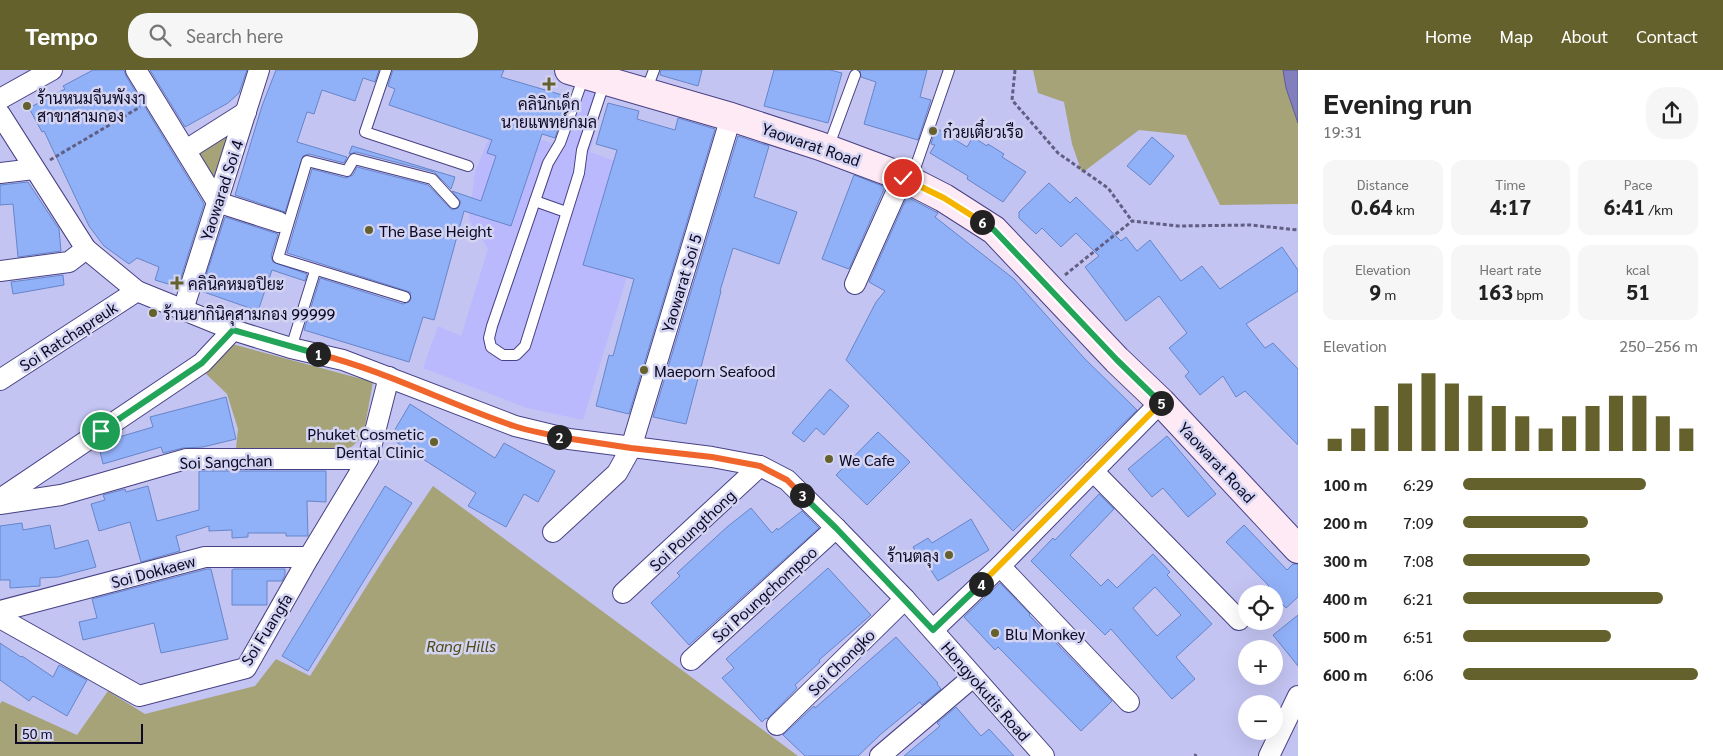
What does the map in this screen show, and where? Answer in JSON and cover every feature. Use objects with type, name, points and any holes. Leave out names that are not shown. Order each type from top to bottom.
[{"type":"main road","name":"Yaowarat Road","points":[[586,75],[650,81],[731,117],[828,149],[907,179],[944,198],[994,230],[1117,360],[1161,402],[1298,549]]},
{"type":"street","points":[[0,99],[52,70]]},
{"type":"street","points":[[136,70],[217,202],[279,222]]},
{"type":"street","name":"Yaowarad Soi 4","points":[[183,310],[259,70]]},
{"type":"street","points":[[186,150],[246,112]]},
{"type":"street","name":"Hongyokutis Road","points":[[0,114],[86,249],[137,291],[233,330],[291,348],[343,360],[515,426],[569,439],[712,457],[760,466],[787,480],[836,528],[933,630],[1033,752]]},
{"type":"street","name":"Yaowarat Soi 5","points":[[553,532],[617,473],[631,448],[731,117]]},
{"type":"street","points":[[0,173],[34,169]]},
{"type":"street","points":[[855,284],[907,179]]},
{"type":"street","points":[[0,271],[69,262],[86,249]]},
{"type":"street","name":"Soi Ratchapreuk","points":[[0,380],[137,291]]},
{"type":"street","points":[[0,499],[202,363],[233,330]]},
{"type":"street","name":"Soi Fuangfa","points":[[0,618],[139,696],[246,668],[309,557],[368,459],[389,377]]},
{"type":"street","points":[[933,630],[1000,566],[1161,402]]},
{"type":"street","name":"Soi Sangchan","points":[[0,504],[61,495],[186,459],[368,459]]},
{"type":"street","name":"Soi Poungthong","points":[[623,593],[760,466]]},
{"type":"street","points":[[1094,471],[1238,619]]},
{"type":"street","name":"Soi Poungchompoo","points":[[691,660],[836,528]]},
{"type":"street","name":"Soi Dokkaew","points":[[0,611],[205,557],[309,557]]},
{"type":"street","points":[[1000,566],[1129,702]]},
{"type":"street","name":"Soi Chongko","points":[[777,725],[904,599]]},
{"type":"street","points":[[880,756],[973,677]]},
{"type":"street","points":[[1269,756],[1298,696]]},
{"type":"lane","points":[[386,70],[365,132],[468,166]]},
{"type":"lane","points":[[907,179],[949,70]]},
{"type":"lane","points":[[586,75],[580,173],[566,212],[525,346],[516,355],[503,355],[491,347],[489,338],[548,163],[560,143],[586,75]]},
{"type":"lane","points":[[828,149],[855,75]]},
{"type":"lane","points":[[405,297],[278,258],[307,160],[347,171],[354,159],[432,179],[454,203]]},
{"type":"lane","points":[[535,201],[566,212]]},
{"type":"lane","points":[[291,348],[316,270]]},
{"type":"path","points":[[1015,70],[1012,100],[1058,153],[1108,188],[1132,221]]},
{"type":"path","points":[[34,169],[154,99]]},
{"type":"path","points":[[1050,290],[1132,221],[1178,226],[1251,225],[1298,230]]},
{"type":"shaded area","points":[[1283,70],[1298,70],[1298,123],[1286,88]]},
{"type":"shaded area","points":[[577,86],[605,95],[590,152],[658,176],[583,420],[527,408],[423,368],[438,326],[461,336],[488,249],[469,220],[475,172],[495,124],[554,144]]},
{"type":"green space","points":[[1033,70],[1283,70],[1286,88],[1298,123],[1298,204],[1220,205],[1186,135],[1139,130],[1082,173],[1072,144],[1064,102],[1038,93]]},
{"type":"green space","points":[[228,130],[216,190],[194,151]]},
{"type":"green space","points":[[232,344],[373,382],[363,437],[350,448],[236,448],[238,429],[227,394],[203,371]]},
{"type":"green space","name":"Rang Hills","points":[[433,486],[798,756],[0,756],[0,704],[2,701],[77,735],[108,691],[145,714],[255,686],[276,659],[310,676],[385,557]]},
{"type":"building","points":[[93,70],[124,70],[204,204],[178,287],[155,280],[159,267],[137,258],[129,264],[104,246],[89,226],[44,131],[42,132],[29,108],[65,89],[63,86]]},
{"type":"building","points":[[150,70],[247,70],[239,93],[228,103],[185,127]]},
{"type":"building","points":[[276,70],[379,70],[375,82],[363,78],[355,101],[322,90],[314,114],[307,112],[297,142],[347,157],[344,163],[309,154],[303,156],[285,212],[235,195],[262,106]]},
{"type":"building","points":[[393,70],[504,70],[501,77],[569,97],[555,138],[542,134],[511,226],[464,211],[434,320],[423,317],[409,362],[304,330],[320,278],[403,304],[411,299],[410,292],[287,253],[312,169],[346,178],[353,175],[357,167],[428,185],[452,210],[458,208],[461,202],[452,191],[481,201],[496,156],[487,153],[492,140],[389,105],[395,89],[388,86]]},
{"type":"building","points":[[661,70],[702,70],[698,86],[660,75]]},
{"type":"building","points":[[774,70],[830,70],[842,73],[828,123],[764,106]]},
{"type":"building","points":[[860,70],[927,70],[920,97],[931,100],[918,140],[864,124],[876,82],[861,77]]},
{"type":"building","points":[[608,103],[639,111],[637,119],[675,130],[678,118],[715,129],[629,414],[596,406],[609,355],[613,356],[634,279],[583,265],[617,150],[596,144]]},
{"type":"building","points":[[936,128],[967,147],[973,137],[987,146],[988,144],[1004,154],[1002,157],[1026,172],[1003,202],[967,179],[968,176],[930,153],[935,145],[931,144]]},
{"type":"building","points":[[738,136],[769,146],[754,197],[797,212],[779,264],[733,248],[686,424],[653,417]]},
{"type":"building","points":[[1152,137],[1174,156],[1150,185],[1127,166]]},
{"type":"building","points":[[352,146],[455,177],[451,189],[434,172],[356,152],[349,154]]},
{"type":"building","points":[[854,175],[885,187],[849,269],[822,259]]},
{"type":"building","points":[[28,182],[59,229],[61,251],[18,257],[13,204],[0,205],[0,185]]},
{"type":"building","points":[[1049,183],[1070,203],[1076,197],[1121,241],[1126,237],[1137,251],[1150,240],[1181,281],[1202,266],[1220,289],[1282,247],[1298,270],[1298,291],[1246,324],[1265,348],[1273,343],[1298,369],[1298,445],[1245,391],[1236,397],[1223,376],[1200,395],[1185,376],[1189,372],[1169,348],[1187,333],[1159,296],[1126,321],[1085,267],[1099,256],[1076,233],[1061,247],[1042,228],[1036,234],[1019,218],[1019,212]]},
{"type":"building","points":[[907,197],[938,213],[935,217],[1014,279],[1084,358],[1137,410],[1013,531],[846,360],[876,302],[885,291],[869,282]]},
{"type":"building","points":[[225,217],[278,234],[271,256],[273,262],[307,274],[305,281],[272,270],[258,311],[201,291]]},
{"type":"building","points":[[63,275],[64,285],[13,294],[11,282]]},
{"type":"building","points":[[830,389],[849,406],[824,435],[816,428],[804,442],[792,433]]},
{"type":"building","points":[[226,397],[236,439],[203,447],[183,448],[163,453],[161,447],[103,464],[99,447],[109,440],[153,427],[150,417]]},
{"type":"building","points":[[410,404],[495,458],[504,443],[555,471],[538,502],[524,494],[506,527],[468,506],[476,493],[390,438]]},
{"type":"building","points":[[878,432],[910,462],[867,505],[836,475]]},
{"type":"building","points":[[1167,436],[1216,494],[1188,517],[1163,488],[1152,497],[1128,469]]},
{"type":"building","points":[[199,471],[326,471],[326,502],[307,501],[308,536],[286,536],[286,533],[248,533],[248,537],[232,538],[232,530],[209,531],[209,526],[176,536],[180,551],[141,562],[130,522],[99,531],[91,504],[105,500],[103,495],[125,489],[126,492],[148,486],[157,521],[199,510]]},
{"type":"building","points":[[385,486],[412,503],[308,671],[282,656]]},
{"type":"building","points":[[1099,494],[1114,509],[1070,555],[1101,586],[1108,579],[1117,588],[1153,554],[1170,572],[1167,575],[1212,624],[1176,657],[1195,679],[1172,699],[1111,629],[1105,635],[1031,561],[1053,538],[1055,540]],"holes":[[[1155,587],[1181,615],[1157,636],[1133,608]]]},
{"type":"building","points":[[751,508],[772,533],[802,511],[819,528],[689,645],[651,603],[680,576],[677,573],[727,527]]},
{"type":"building","name":"ร้านตลุง","points":[[971,519],[989,550],[938,581],[924,560],[922,562],[913,547],[928,538],[932,543]]},
{"type":"building","points":[[22,523],[23,530],[50,525],[55,549],[88,540],[96,567],[58,577],[40,578],[40,586],[10,588],[10,580],[0,580],[0,526]]},
{"type":"building","points":[[1244,525],[1287,570],[1293,564],[1298,564],[1298,597],[1286,608],[1283,605],[1283,585],[1268,585],[1226,542]]},
{"type":"building","points":[[828,568],[871,615],[819,660],[820,662],[795,685],[797,688],[762,722],[722,678],[734,668],[726,659]]},
{"type":"building","points":[[211,569],[228,639],[161,653],[154,623],[83,640],[79,622],[97,618],[92,599]]},
{"type":"building","points":[[285,569],[285,575],[282,581],[267,581],[267,605],[232,605],[232,570]]},
{"type":"building","points":[[1000,583],[1112,701],[1081,731],[998,647],[995,650],[964,617]]},
{"type":"building","points":[[1298,615],[1298,666],[1283,647],[1283,640],[1277,640],[1273,635],[1279,630],[1283,630],[1283,627]]},
{"type":"building","points":[[896,637],[938,683],[941,689],[922,705],[920,702],[858,756],[805,756],[783,735],[814,706],[815,708]]},
{"type":"building","points":[[0,643],[53,677],[59,665],[87,680],[67,716],[33,696],[29,701],[0,680]]},
{"type":"building","points":[[956,707],[981,736],[989,729],[1014,756],[904,756],[940,726],[937,723]]},
{"type":"place","name":"คลินิกเด็ก นายแพทย์กมล","points":[[549,84]]},
{"type":"place","name":"ร้านหนมจีนพังงา สาขาสามกอง","points":[[27,106]]},
{"type":"place","name":"ก๋วยเตี๋ยวเรือ","points":[[933,131]]},
{"type":"place","name":"The Base Height","points":[[369,230]]},
{"type":"place","name":"คลินิคหมอปิยะ","points":[[177,283]]},
{"type":"place","name":"ร้านยากินิคุสามกอง 99999","points":[[153,313]]},
{"type":"place","name":"Maeporn Seafood","points":[[644,370]]},
{"type":"place","name":"Phuket Cosmetic Dental Clinic","points":[[434,442]]},
{"type":"place","name":"We Cafe","points":[[829,459]]},
{"type":"place","name":"ร้านตลุง","points":[[949,555]]},
{"type":"place","name":"Blu Monkey","points":[[995,633]]},
{"type":"route","points":[[101,431],[202,363],[233,330],[291,348],[343,360],[515,426],[569,439],[712,457],[760,466],[787,480],[836,528],[933,630],[1000,566],[1161,402],[1117,360],[994,230],[944,198],[903,178]]}]
